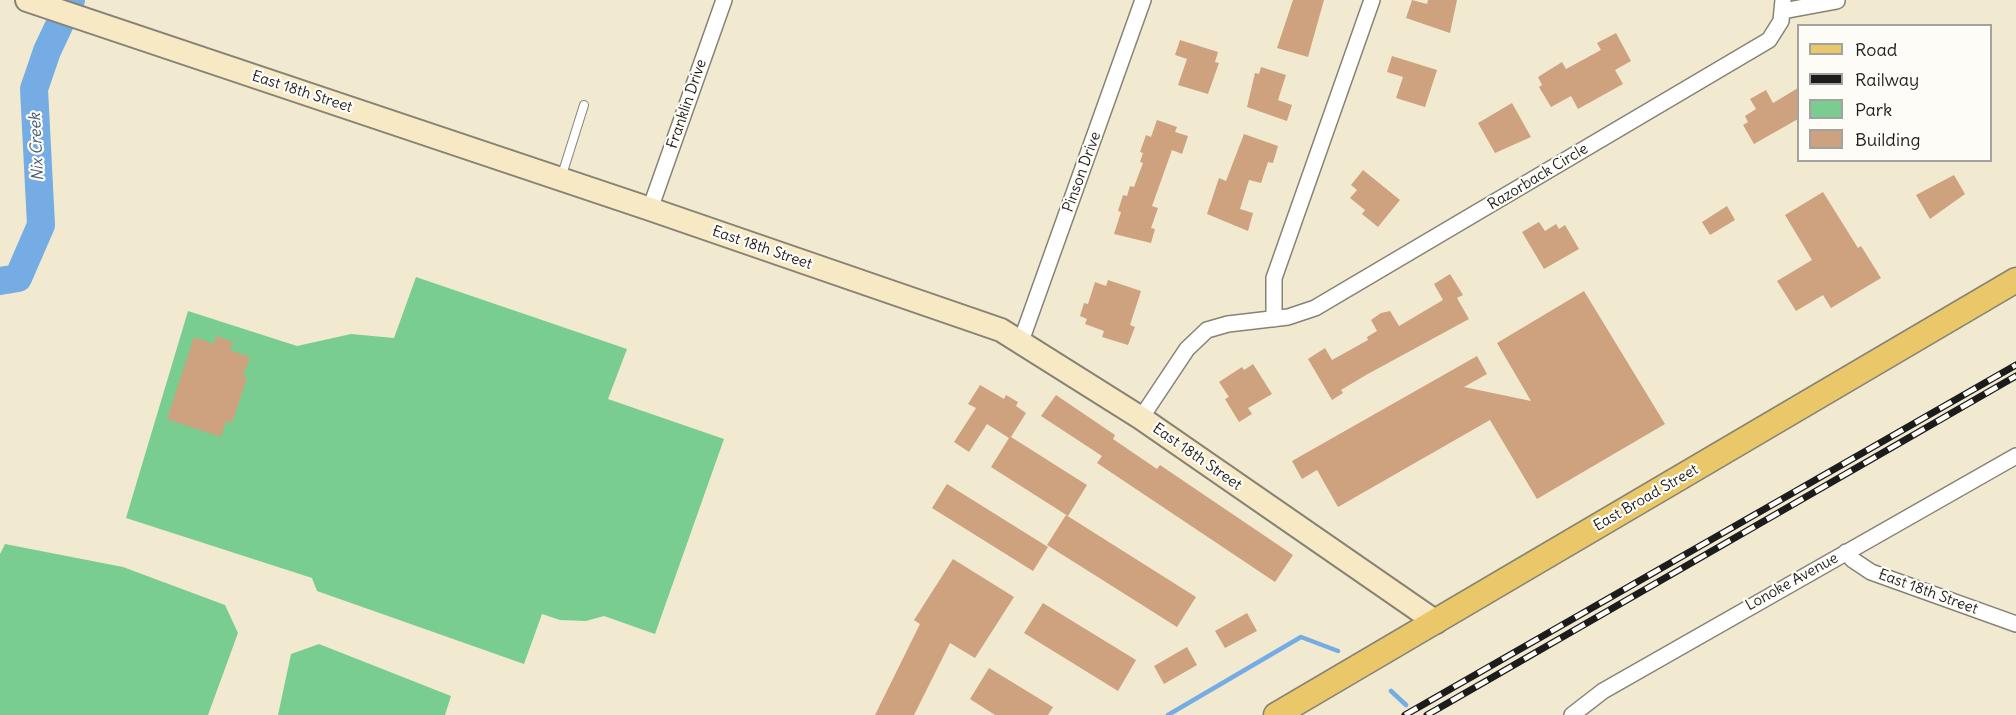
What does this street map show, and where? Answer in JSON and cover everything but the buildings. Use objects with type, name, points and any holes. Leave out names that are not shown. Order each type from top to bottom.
[{"type":"main road","name":"East Broad Street","points":[[1276,715],[2016,280]]},
{"type":"street","name":"Franklin Drive","points":[[650,209],[724,0]]},
{"type":"street","name":"Pinson Drive","points":[[1020,344],[1143,0]]},
{"type":"street","points":[[1274,319],[1274,278],[1372,0]]},
{"type":"street","name":"Razorback Circle","points":[[1141,418],[1187,349],[1208,330],[1228,324],[1274,319],[1315,308],[1769,40],[1781,21],[1783,6],[1837,2]]},
{"type":"street","name":"East 18th Street","points":[[37,4],[650,209],[1001,330],[1141,418],[1436,622]]},
{"type":"street","name":"Lonoke Avenue","points":[[1572,715],[1603,691],[2016,456]]},
{"type":"street","name":"East 18th Street","points":[[1846,552],[1853,560],[1871,572],[2016,624]]},
{"type":"lane","points":[[561,179],[584,105]]},
{"type":"green space","points":[[416,277],[627,349],[608,399],[724,439],[655,634],[604,616],[586,621],[560,620],[542,614],[524,664],[317,591],[312,578],[126,518],[188,311],[297,346],[351,334],[394,338]]},
{"type":"green space","points":[[5,544],[123,567],[225,605],[238,633],[208,715],[0,715],[0,554]]},
{"type":"green space","points":[[319,644],[451,696],[445,715],[278,715],[291,654]]},
{"type":"waterway","name":"Nix Creek","points":[[0,281],[18,278],[41,225],[34,89],[47,51],[71,0]]},
{"type":"waterway","points":[[1168,715],[1301,637],[1338,651]]},
{"type":"waterway","points":[[1391,691],[1406,705]]},
{"type":"railway","points":[[1405,715],[2016,365]]},
{"type":"railway","points":[[1427,715],[2016,376]]}]
